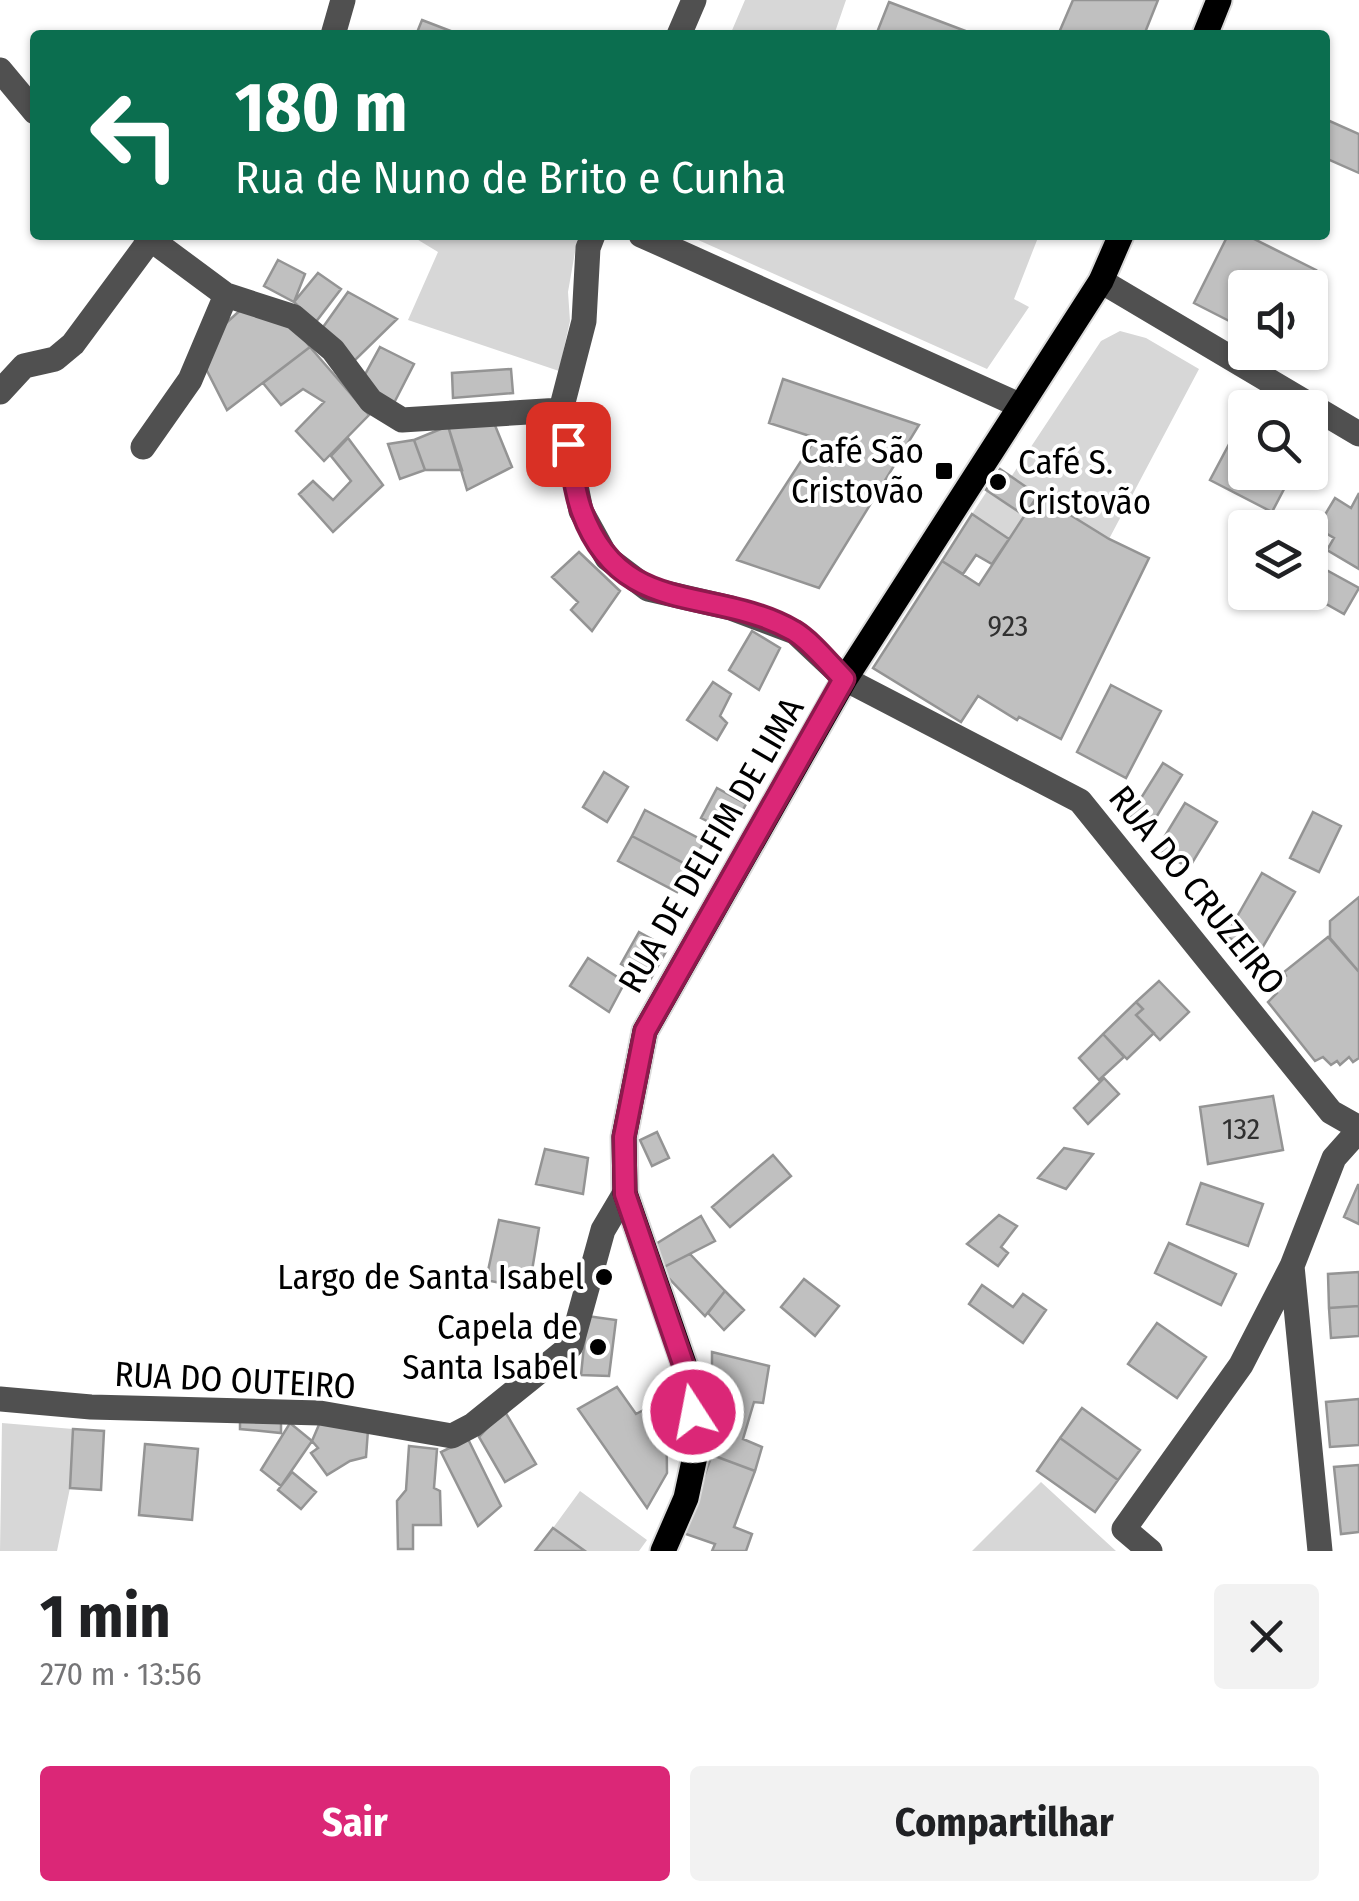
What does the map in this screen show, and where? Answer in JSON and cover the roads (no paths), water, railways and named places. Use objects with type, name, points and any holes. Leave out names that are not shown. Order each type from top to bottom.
[{"type":"main road","points":[[1207,30],[1219,0]]},
{"type":"main road","name":"RUA DE DELFIM DE LIMA","points":[[662,1551],[686,1498],[697,1447],[688,1378],[625,1194],[624,1137],[645,1031],[844,679],[1101,281],[1119,240]]},
{"type":"street","points":[[334,30],[343,0]]},
{"type":"street","points":[[680,30],[694,0]]},
{"type":"street","points":[[0,70],[30,106]]},
{"type":"street","points":[[0,392],[24,366],[55,359],[73,344],[147,240]]},
{"type":"street","points":[[151,240],[226,295],[294,316],[333,350],[371,401],[402,420],[561,410],[584,321],[590,240]]},
{"type":"street","points":[[652,240],[1019,404]]},
{"type":"street","points":[[1101,281],[1359,434]]},
{"type":"street","points":[[143,447],[190,380],[226,295]]},
{"type":"street","name":"RUA DO CRUZEIRO","points":[[561,410],[582,512],[606,558],[648,590],[731,608],[795,632],[844,679],[1080,801],[1331,1112],[1359,1129]]},
{"type":"street","points":[[1150,1551],[1124,1528],[1241,1365],[1292,1266],[1334,1158],[1359,1129]]},
{"type":"street","name":"RUA DO OUTEIRO","points":[[0,1399],[91,1407],[320,1414],[452,1436],[473,1425],[572,1346],[603,1230],[625,1194]]},
{"type":"street","points":[[1292,1266],[1320,1551]]},
{"type":"place","name":"Café São Cristovão","points":[[944,471]]},
{"type":"place","name":"Café S. Cristovão","points":[[998,482]]},
{"type":"place","name":"Largo de Santa Isabel","points":[[604,1277]]},
{"type":"place","name":"Capela de Santa Isabel","points":[[598,1347]]}]
